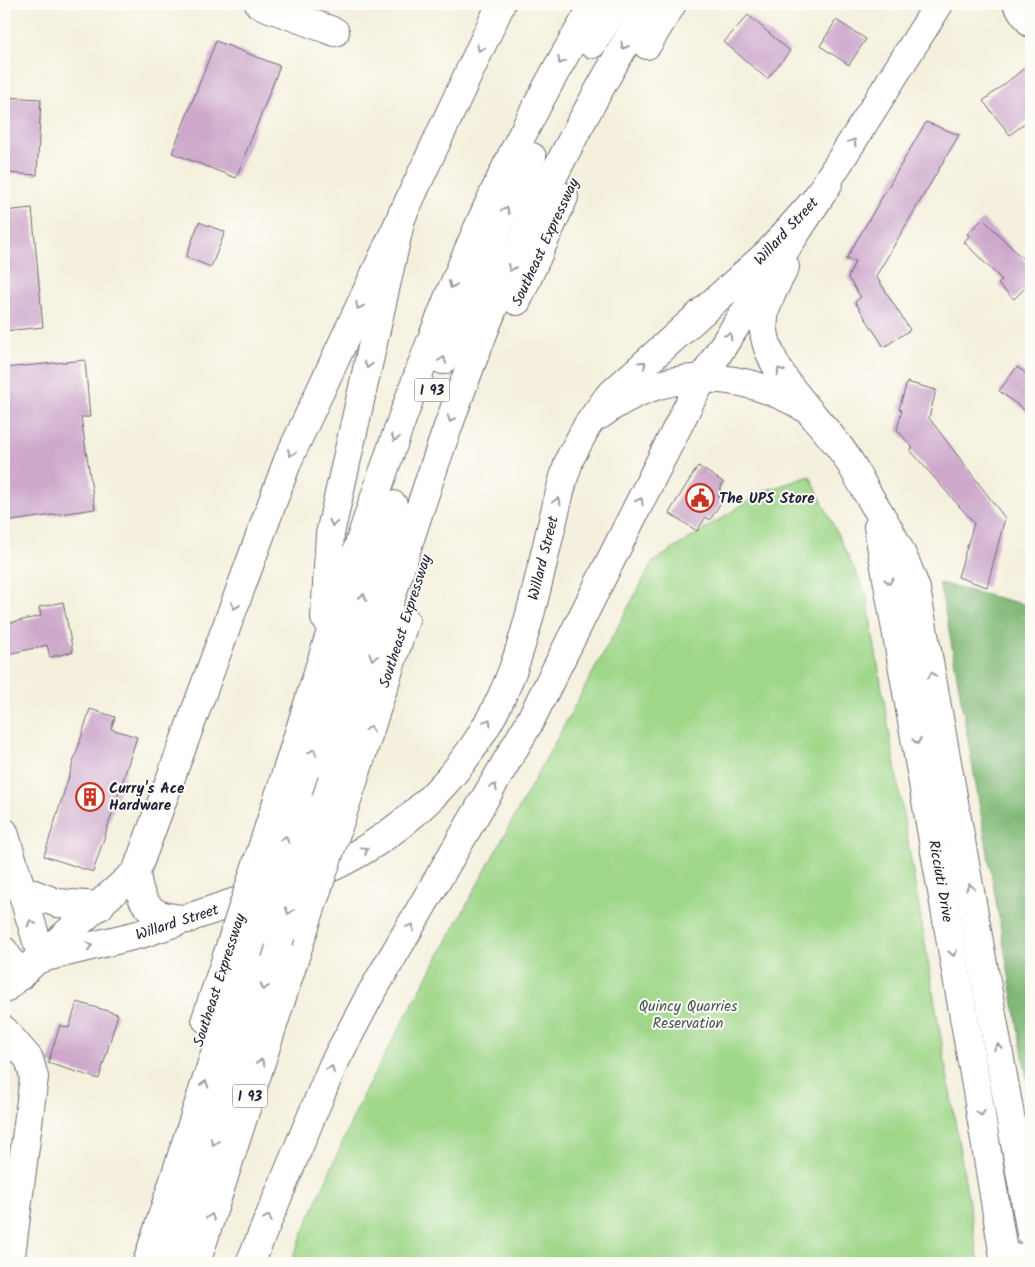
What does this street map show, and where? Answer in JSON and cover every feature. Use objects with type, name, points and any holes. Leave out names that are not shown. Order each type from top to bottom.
[{"type":"main road","points":[[259,4],[335,32]]},
{"type":"main road","name":"Willard Street","points":[[12,982],[42,958],[136,872],[288,460],[501,4]]},
{"type":"main road","name":"Southeast Expressway","points":[[126,1263],[238,954],[287,800],[323,656],[402,418],[446,299],[479,223],[515,148],[571,44],[595,4]]},
{"type":"main road","name":"I 93","points":[[287,800],[420,424],[464,307],[496,231],[532,157],[591,45],[617,4]]},
{"type":"main road","name":"I 93","points":[[174,1263],[279,941],[343,778],[441,448],[490,317],[523,239],[559,164],[602,84],[649,4]]},
{"type":"main road","name":"Southeast Expressway","points":[[196,1263],[304,929],[343,778],[508,324],[541,247],[584,158],[614,101],[672,4]]},
{"type":"main road","name":"Willard Street","points":[[42,958],[124,939],[190,919],[298,881],[347,860],[400,825],[435,795],[449,780],[494,712],[512,672],[564,477],[587,426],[623,383],[775,246],[803,216],[828,184],[939,4]]},
{"type":"main road","points":[[1017,4],[1031,23]]},
{"type":"main road","points":[[250,1263],[333,1065],[369,997],[529,723],[704,378],[828,184]]},
{"type":"main road","name":"Ricciuti Drive","points":[[828,184],[771,293],[763,322],[764,334],[770,355],[809,410],[847,457],[902,553],[920,608],[1031,1233]]},
{"type":"main road","points":[[323,656],[330,534],[402,214]]},
{"type":"main road","name":"Ricciuti Drive","points":[[587,426],[612,406],[645,388],[675,380],[704,378],[736,382],[768,390],[809,410]]},
{"type":"main road","name":"Ricciuti Drive","points":[[871,499],[886,562],[974,1071],[1004,1262]]},
{"type":"main road","points":[[4,832],[42,958]]},
{"type":"main road","points":[[136,872],[138,888],[146,906],[154,913],[166,917],[190,919]]},
{"type":"main road","points":[[21,889],[57,903],[100,906]]},
{"type":"main road","points":[[4,950],[12,982]]},
{"type":"main road","name":"I 93","points":[[147,1263],[238,954]]},
{"type":"main road","points":[[4,1030],[29,1058],[34,1077],[10,1263]]},
{"type":"main road","points":[[1004,1262],[1031,1256]]},
{"type":"green space","name":"Quincy Quarries Reservation","points":[[810,476],[866,594],[979,1263],[290,1263],[363,1095],[653,562],[764,491]]},
{"type":"green space","points":[[939,583],[1031,606],[1031,1102],[949,630]]},
{"type":"building","points":[[748,15],[790,51],[767,79],[724,42]]},
{"type":"building","points":[[836,20],[866,39],[849,65],[820,46]]},
{"type":"building","points":[[216,41],[280,66],[236,178],[172,153]]},
{"type":"building","points":[[1031,63],[1031,118],[1010,135],[983,101]]},
{"type":"building","points":[[4,97],[41,99],[37,175],[4,173]]},
{"type":"building","points":[[926,122],[959,135],[876,276],[910,330],[884,347],[855,302],[861,297],[848,278],[855,261],[846,259]]},
{"type":"building","points":[[32,208],[43,327],[4,331],[4,211]]},
{"type":"building","points":[[983,219],[1031,267],[1031,282],[1014,299],[998,284],[1002,280],[964,242],[969,236],[967,234]]},
{"type":"building","points":[[199,222],[225,232],[211,267],[186,257]]},
{"type":"building","points":[[85,360],[90,417],[81,417],[95,509],[4,522],[4,368]]},
{"type":"building","points":[[1017,367],[1031,377],[1031,415],[999,391]]},
{"type":"building","points":[[907,382],[936,390],[929,418],[1005,518],[987,587],[958,577],[974,523],[910,450],[913,448],[897,430],[902,410],[899,409]]},
{"type":"building","name":"The UPS Store","points":[[698,466],[723,482],[718,496],[723,499],[710,520],[706,517],[697,531],[669,513]]},
{"type":"building","points":[[63,602],[73,652],[50,657],[47,645],[4,655],[4,624],[41,616],[39,607]]},
{"type":"building","name":"Curry's Ace Hardware","points":[[90,709],[115,717],[111,729],[137,737],[93,872],[44,856]]},
{"type":"building","points":[[77,1002],[118,1014],[99,1079],[48,1063],[60,1025],[69,1028]]},
{"type":"place","name":"The UPS Store","points":[[700,498]]},
{"type":"place","name":"Curry's Ace Hardware","points":[[90,797]]}]
